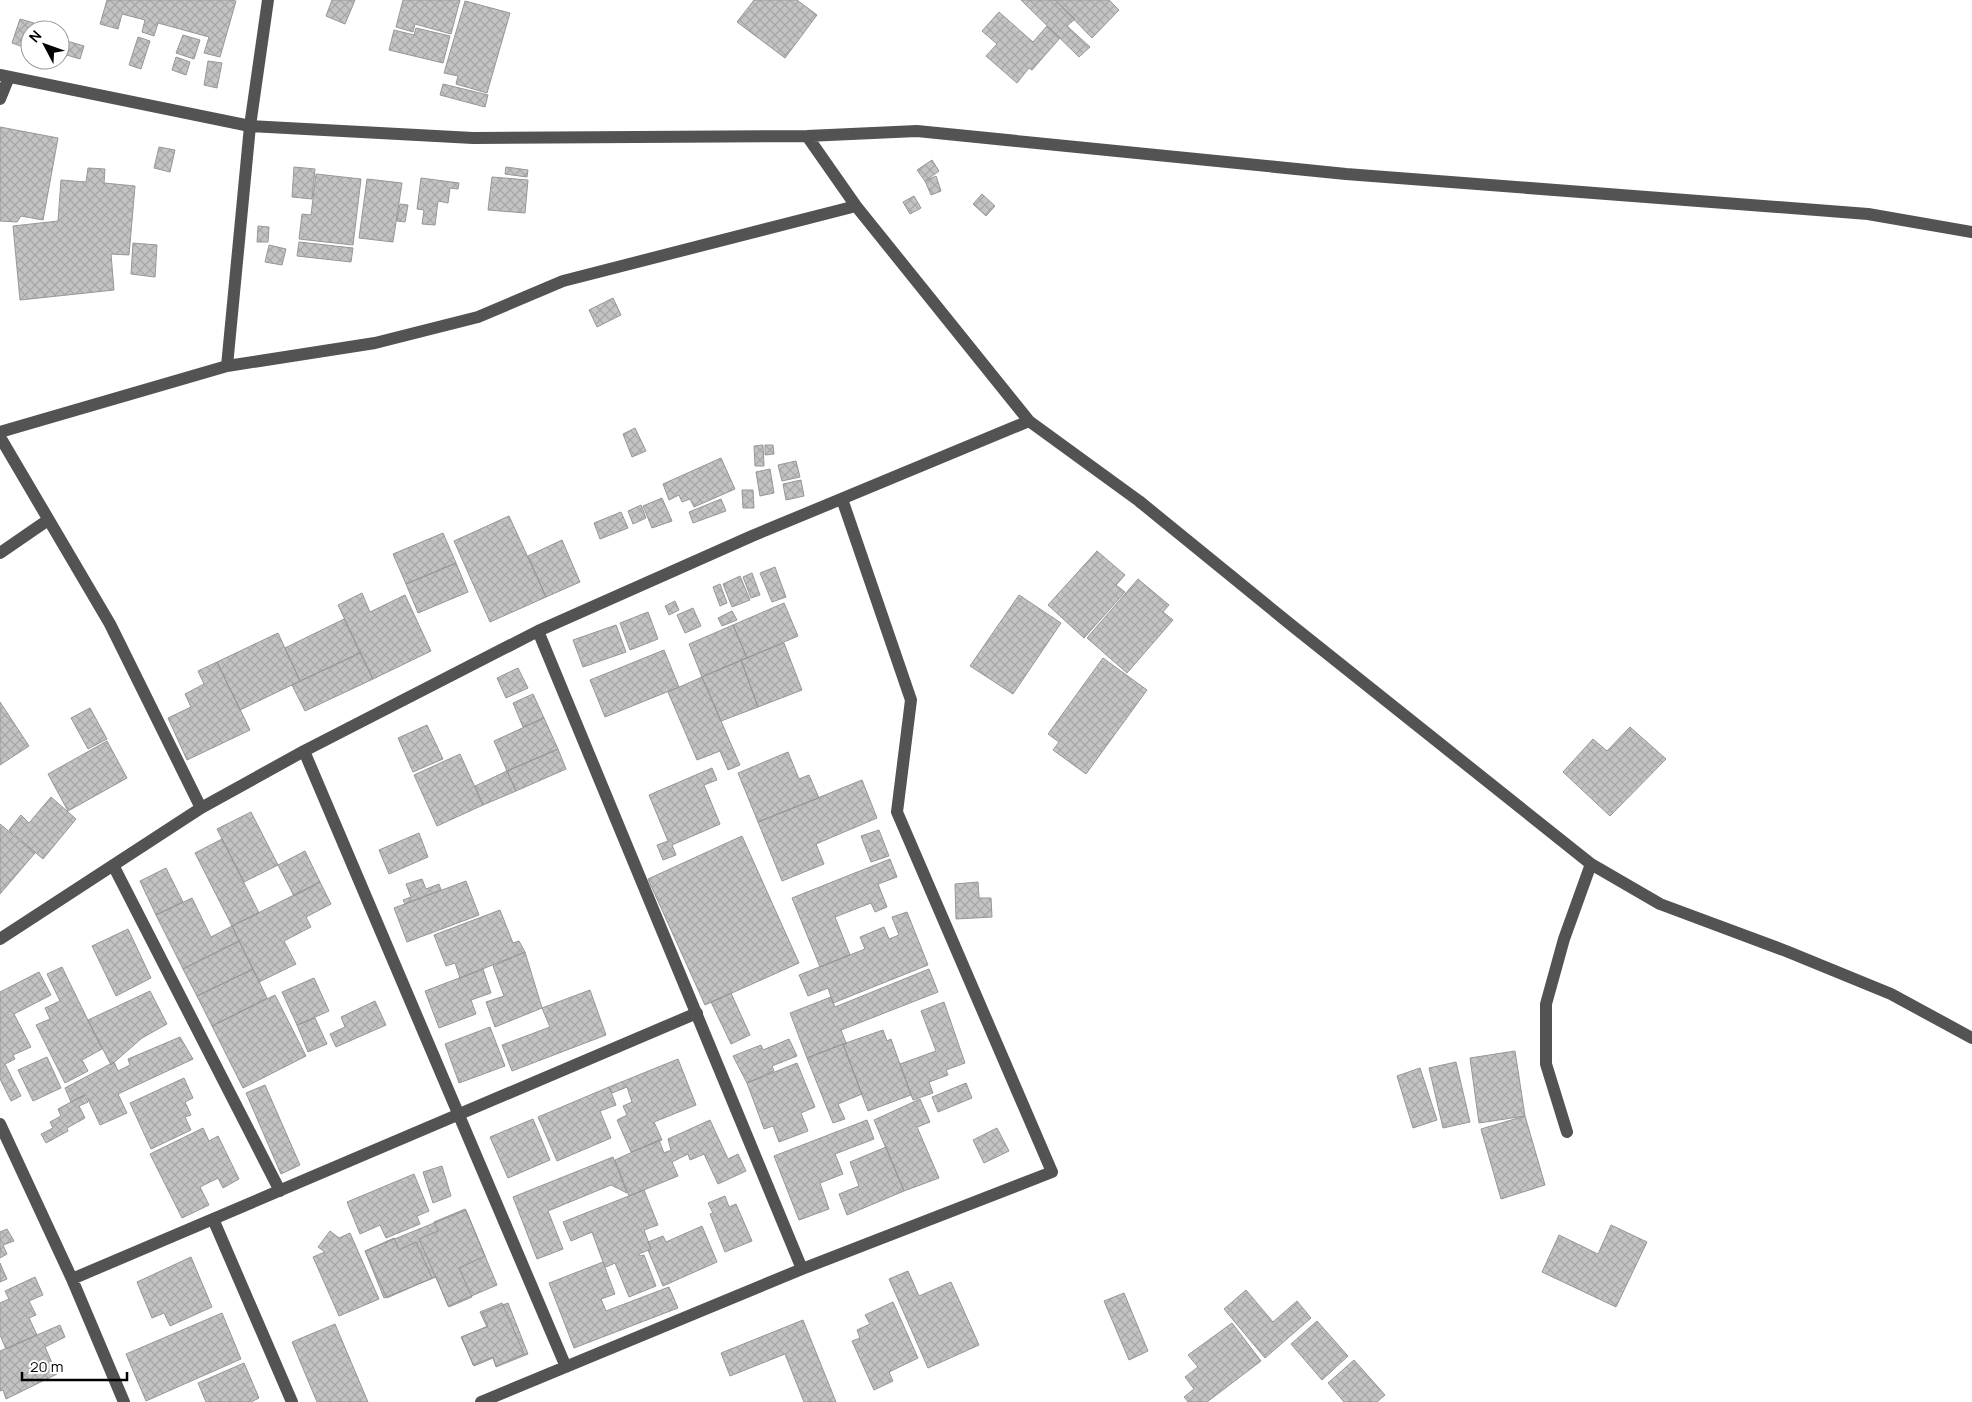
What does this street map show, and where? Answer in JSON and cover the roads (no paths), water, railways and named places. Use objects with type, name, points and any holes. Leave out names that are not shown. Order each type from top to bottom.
[{"type":"street","points":[[227,366],[250,126],[268,0]]},
{"type":"street","points":[[0,99],[4,76],[250,126],[472,138],[807,136],[917,131],[1346,174],[1868,214],[1972,232]]},
{"type":"street","points":[[807,136],[856,206],[1029,421],[1139,501],[1591,864],[1660,904],[1786,951],[1891,994],[1972,1038]]},
{"type":"street","points":[[0,432],[227,366],[375,343],[478,317],[563,281],[856,206]]},
{"type":"street","points":[[0,939],[202,808],[304,751],[538,631],[752,536],[1029,421]]},
{"type":"street","points":[[0,437],[110,624],[202,808]]},
{"type":"street","points":[[481,1402],[802,1269],[1052,1172],[897,812],[911,700],[842,499]]},
{"type":"street","points":[[0,553],[48,520]]},
{"type":"street","points":[[538,631],[802,1269]]},
{"type":"street","points":[[304,751],[566,1367]]},
{"type":"street","points":[[1567,1132],[1546,1064],[1546,1004],[1564,939],[1591,864]]},
{"type":"street","points":[[113,865],[280,1190]]},
{"type":"street","points":[[72,1279],[697,1014]]},
{"type":"street","points":[[0,1124],[72,1279],[124,1402]]},
{"type":"street","points":[[214,1219],[292,1402]]}]
